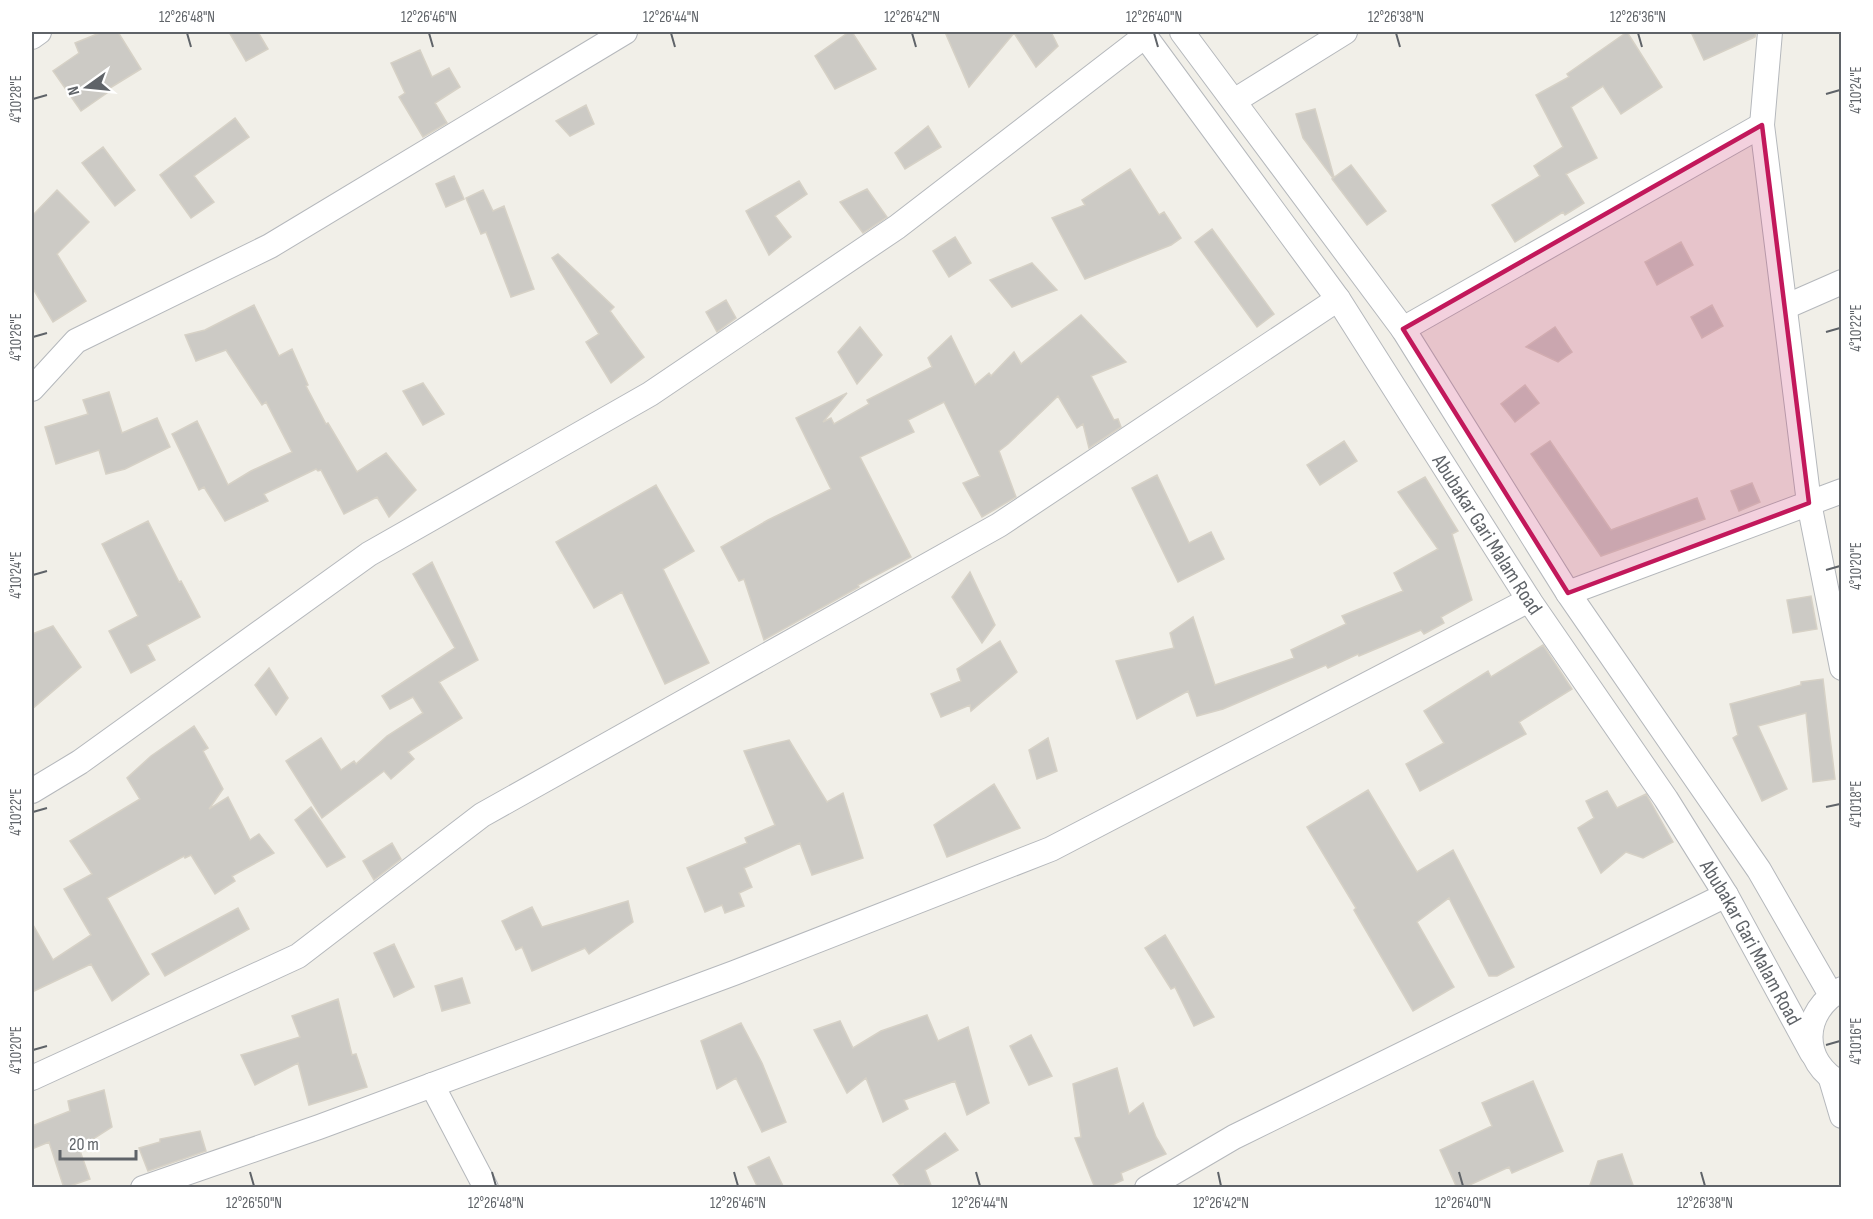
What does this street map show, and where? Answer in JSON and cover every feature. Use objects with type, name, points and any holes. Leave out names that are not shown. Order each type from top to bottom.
[{"type":"street","points":[[32,37],[39,32]]},
{"type":"street","points":[[32,389],[76,341],[270,246],[625,32]]},
{"type":"street","points":[[1182,32],[1403,329],[1568,593],[1760,870],[1836,992],[1819,1006],[1812,1021],[1810,1037],[1812,1053]]},
{"type":"street","points":[[1234,101],[1345,32]]},
{"type":"street","points":[[1770,32],[1762,126],[1809,503],[1842,668]]},
{"type":"street","points":[[32,791],[80,762],[369,554],[650,394],[897,227],[1144,34]]},
{"type":"street","name":"Abubakar Gari Malam Road","points":[[1144,34],[1338,299],[1529,600],[1666,799],[1726,895],[1820,1067],[1836,1081]]},
{"type":"street","points":[[1403,329],[1762,126]]},
{"type":"street","points":[[1785,307],[1842,282]]},
{"type":"street","points":[[32,1078],[298,956],[482,815],[999,525],[1338,299]]},
{"type":"street","points":[[1568,593],[1842,491]]},
{"type":"street","points":[[143,1188],[205,1178],[319,1127],[734,973],[1051,849],[1529,600]]},
{"type":"street","points":[[1147,1188],[1234,1137],[1726,895]]},
{"type":"street","points":[[1836,1081],[1842,1116]]},
{"type":"street","points":[[432,1085],[486,1188]]},
{"type":"highlighted area","points":[[1762,125],[1809,503],[1568,593],[1403,329]]},
{"type":"building","points":[[102,32],[118,32],[141,69],[105,91],[107,93],[81,111],[53,71],[79,53],[75,43]]},
{"type":"building","points":[[229,32],[258,32],[268,49],[246,61]]},
{"type":"building","points":[[852,32],[876,69],[835,89],[815,56]]},
{"type":"building","points":[[945,32],[1051,32],[1058,46],[1036,67],[1014,33],[969,87]]},
{"type":"building","points":[[1627,32],[1662,87],[1621,114],[1603,86],[1571,107],[1597,158],[1566,174],[1584,203],[1565,215],[1563,212],[1515,242],[1492,205],[1540,176],[1534,166],[1563,147],[1536,95],[1569,77],[1567,74]]},
{"type":"building","points":[[1691,32],[1756,32],[1755,37],[1704,60]]},
{"type":"building","points":[[420,50],[432,77],[449,68],[460,87],[435,103],[447,123],[423,137],[399,97],[405,93],[391,63]]},
{"type":"building","points":[[586,105],[594,124],[570,136],[556,121]]},
{"type":"building","points":[[1315,109],[1333,178],[1303,138],[1296,114]]},
{"type":"building","points":[[235,118],[249,137],[194,176],[214,202],[191,218],[160,175]]},
{"type":"building","points":[[928,126],[941,147],[905,169],[895,153]]},
{"type":"building","points":[[103,147],[135,190],[115,206],[82,163]]},
{"type":"building","points":[[1351,165],[1386,211],[1367,225],[1332,179]]},
{"type":"building","points":[[1130,169],[1159,215],[1164,212],[1181,238],[1171,245],[1085,279],[1052,218],[1085,205],[1082,200]]},
{"type":"building","points":[[454,176],[464,199],[446,207],[436,184]]},
{"type":"building","points":[[799,181],[807,194],[775,216],[791,237],[769,255],[746,211]]},
{"type":"building","points":[[867,189],[887,217],[863,233],[840,202]]},
{"type":"building","points":[[57,190],[89,222],[57,254],[86,301],[53,322],[32,287],[32,216]]},
{"type":"building","points":[[483,190],[493,211],[504,206],[534,289],[511,297],[486,232],[481,234],[466,198]]},
{"type":"building","points":[[1212,229],[1274,314],[1257,327],[1195,242]]},
{"type":"building","points":[[955,237],[971,263],[949,277],[933,251]]},
{"type":"building","points":[[1681,242],[1693,265],[1657,285],[1645,262]]},
{"type":"building","points":[[558,254],[614,307],[610,311],[644,357],[611,383],[586,342],[599,334],[552,258]]},
{"type":"building","points":[[1032,263],[1057,290],[1012,307],[990,280]]},
{"type":"building","points":[[726,300],[736,318],[717,332],[706,312]]},
{"type":"building","points":[[254,305],[279,356],[292,349],[308,385],[306,386],[326,424],[328,423],[357,472],[386,453],[416,490],[389,517],[377,497],[344,514],[321,470],[316,469],[264,494],[268,501],[225,521],[204,487],[199,490],[172,434],[197,421],[228,485],[251,471],[292,452],[266,402],[262,405],[226,350],[196,361],[185,335],[205,330]]},
{"type":"building","points":[[1712,305],[1723,326],[1702,338],[1691,317]]},
{"type":"building","points":[[1081,315],[1126,362],[1091,376],[1114,420],[1118,419],[1121,427],[1089,448],[1083,424],[1077,428],[1058,396],[999,451],[1016,497],[982,517],[963,483],[980,476],[944,402],[908,420],[914,432],[860,457],[911,557],[764,640],[744,579],[739,581],[721,547],[768,520],[831,489],[796,418],[847,393],[823,422],[831,418],[834,424],[869,404],[867,400],[932,367],[928,358],[951,336],[975,385],[989,373],[991,376],[1014,352],[1021,364]]},
{"type":"building","points":[[860,327],[882,355],[857,384],[838,352]]},
{"type":"building","points":[[1555,327],[1572,352],[1558,362],[1526,347]]},
{"type":"building","points":[[423,383],[444,414],[423,425],[403,391]]},
{"type":"building","points":[[1525,385],[1539,403],[1515,422],[1501,404]]},
{"type":"building","points":[[109,392],[122,433],[157,418],[170,447],[125,469],[106,474],[99,450],[56,464],[45,427],[88,414],[83,400]]},
{"type":"building","points":[[1344,441],[1357,461],[1320,485],[1307,465]]},
{"type":"building","points":[[1550,441],[1611,530],[1697,498],[1705,519],[1601,556],[1531,454]]},
{"type":"building","points":[[1157,475],[1189,543],[1211,532],[1224,559],[1178,582],[1132,488]]},
{"type":"building","points":[[1425,477],[1458,531],[1452,534],[1472,600],[1441,617],[1444,623],[1424,634],[1421,630],[1328,668],[1326,665],[1223,709],[1197,716],[1188,691],[1137,719],[1116,661],[1174,648],[1170,633],[1193,617],[1215,685],[1294,658],[1291,650],[1346,624],[1342,616],[1403,591],[1394,573],[1438,549],[1398,492]]},
{"type":"building","points":[[1752,483],[1760,502],[1739,511],[1731,491]]},
{"type":"building","points":[[656,485],[694,551],[663,569],[709,663],[665,684],[622,592],[594,608],[556,542]]},
{"type":"building","points":[[148,521],[200,617],[147,645],[155,660],[131,673],[109,631],[138,616],[102,544]]},
{"type":"building","points":[[432,562],[478,660],[439,682],[462,718],[408,752],[414,759],[391,779],[384,771],[322,818],[286,761],[321,738],[341,770],[354,761],[356,764],[387,736],[423,713],[413,697],[390,709],[382,696],[455,648],[413,574]]},
{"type":"building","points":[[970,572],[995,625],[982,643],[952,597]]},
{"type":"building","points":[[1811,596],[1817,629],[1793,633],[1787,600]]},
{"type":"building","points":[[53,626],[81,667],[32,709],[32,634]]},
{"type":"building","points":[[1000,641],[1017,672],[971,711],[970,705],[941,717],[931,694],[961,681],[957,669]]},
{"type":"building","points":[[1543,645],[1572,689],[1519,722],[1526,734],[1420,791],[1406,764],[1444,743],[1424,711],[1488,671],[1491,677]]},
{"type":"building","points":[[269,668],[288,698],[276,715],[255,685]]},
{"type":"building","points":[[1823,679],[1835,779],[1813,782],[1806,713],[1758,726],[1787,789],[1762,801],[1733,738],[1738,735],[1730,704],[1801,685],[1801,682]]},
{"type":"building","points":[[194,726],[208,748],[203,751],[223,789],[209,809],[228,797],[250,840],[259,834],[274,853],[232,876],[235,881],[215,894],[191,855],[185,858],[184,856],[107,898],[149,974],[112,1001],[91,964],[32,992],[32,923],[53,960],[91,935],[64,889],[92,874],[70,841],[140,799],[127,778],[151,756]]},
{"type":"building","points":[[1048,738],[1057,771],[1037,779],[1029,750]]},
{"type":"building","points":[[789,740],[827,802],[843,793],[863,858],[812,875],[800,843],[744,868],[752,887],[739,893],[744,906],[725,913],[722,905],[705,912],[687,868],[747,843],[745,838],[775,825],[744,751]]},
{"type":"building","points":[[994,784],[1020,828],[947,857],[934,825]]},
{"type":"building","points":[[1368,790],[1417,872],[1453,850],[1514,967],[1497,976],[1489,976],[1449,898],[1417,922],[1454,987],[1413,1011],[1354,910],[1356,908],[1307,827]]},
{"type":"building","points":[[1607,791],[1617,808],[1646,794],[1673,842],[1643,858],[1626,852],[1601,873],[1578,828],[1594,818],[1586,801]]},
{"type":"building","points":[[311,807],[345,857],[327,867],[295,820]]},
{"type":"building","points":[[392,843],[401,859],[374,880],[363,861]]},
{"type":"building","points":[[628,901],[633,922],[589,954],[585,948],[532,971],[522,947],[516,950],[502,921],[532,907],[542,927]]},
{"type":"building","points":[[238,908],[249,929],[165,976],[152,954]]},
{"type":"building","points":[[1165,935],[1214,1017],[1194,1026],[1175,987],[1171,989],[1145,948]]},
{"type":"building","points":[[394,944],[414,987],[394,997],[374,953]]},
{"type":"building","points":[[462,978],[470,1003],[442,1011],[435,986]]},
{"type":"building","points":[[338,999],[352,1055],[356,1054],[367,1087],[309,1105],[298,1063],[255,1085],[241,1055],[300,1037],[292,1016]]},
{"type":"building","points":[[927,1015],[938,1041],[968,1027],[989,1103],[967,1115],[955,1081],[904,1100],[908,1109],[883,1122],[866,1078],[847,1093],[814,1030],[840,1021],[853,1048],[881,1031]]},
{"type":"building","points":[[741,1023],[762,1063],[786,1122],[762,1132],[736,1078],[717,1089],[701,1041]]},
{"type":"building","points":[[1031,1035],[1052,1076],[1029,1085],[1010,1046]]},
{"type":"building","points":[[1117,1068],[1129,1114],[1143,1103],[1156,1137],[1166,1154],[1121,1173],[1123,1180],[1105,1188],[1095,1188],[1075,1138],[1081,1137],[1073,1084]]},
{"type":"building","points":[[1533,1081],[1563,1151],[1512,1173],[1509,1167],[1463,1188],[1457,1188],[1440,1150],[1492,1126],[1482,1103]]},
{"type":"building","points":[[104,1090],[112,1127],[79,1148],[90,1179],[64,1188],[49,1142],[32,1149],[32,1126],[70,1111],[68,1101]]},
{"type":"building","points":[[200,1131],[206,1151],[148,1171],[139,1148],[160,1142],[160,1139]]},
{"type":"building","points":[[945,1133],[958,1150],[925,1170],[932,1188],[904,1188],[903,1184],[900,1185],[893,1175]]},
{"type":"building","points":[[1622,1154],[1634,1188],[1589,1188],[1598,1161]]},
{"type":"building","points":[[769,1157],[784,1188],[758,1188],[748,1167]]}]
